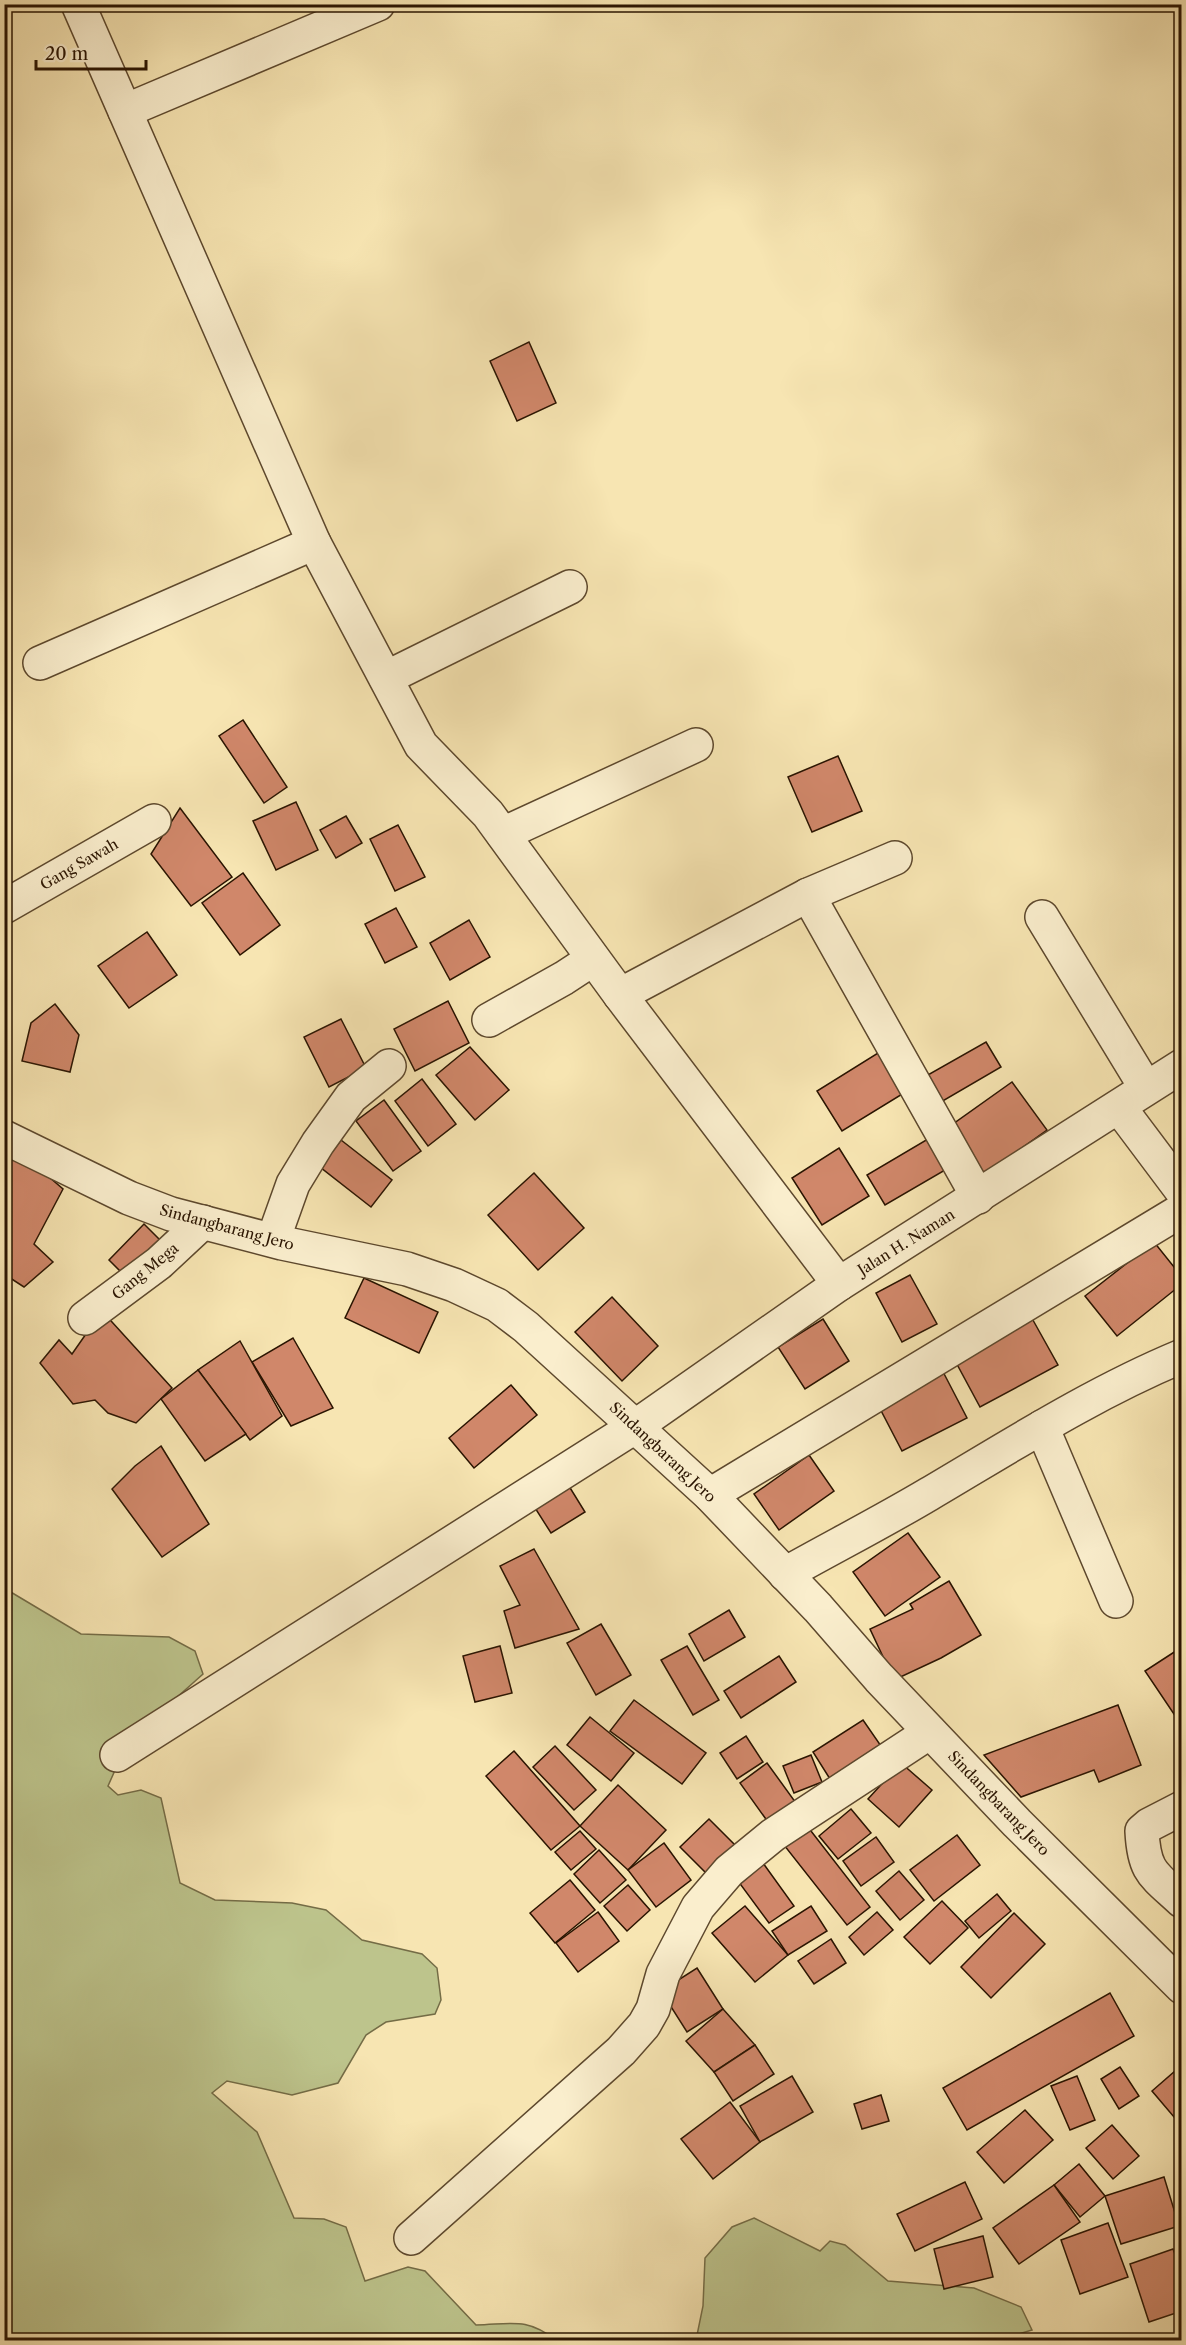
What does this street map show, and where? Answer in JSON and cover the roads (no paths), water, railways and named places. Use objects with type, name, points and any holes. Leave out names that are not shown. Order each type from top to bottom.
[{"type":"street","points":[[78,4],[314,543],[421,745],[488,814],[593,959],[838,1284]]},
{"type":"street","points":[[125,111],[378,4]]},
{"type":"street","points":[[40,663],[314,543]]},
{"type":"street","points":[[386,678],[570,587]]},
{"type":"street","points":[[503,834],[696,745]]},
{"type":"street","name":"Gang Sawah","points":[[4,907],[154,821]]},
{"type":"street","points":[[620,995],[808,895],[895,858]]},
{"type":"street","points":[[808,895],[978,1197]]},
{"type":"street","points":[[1042,917],[1146,1088]]},
{"type":"street","points":[[489,1020],[593,959]]},
{"type":"street","points":[[273,1240],[293,1184],[318,1143],[351,1097],[389,1066]]},
{"type":"street","name":"Jalan H. Naman","points":[[117,1755],[636,1426],[838,1284],[1182,1066]]},
{"type":"street","points":[[1119,1107],[1182,1191]]},
{"type":"street","name":"Sindangbarang Jero","points":[[4,1137],[129,1198],[171,1214],[273,1240],[407,1269],[454,1285],[496,1305],[526,1327],[711,1495],[930,1731],[1120,1928],[1182,1987]]},
{"type":"street","points":[[711,1495],[1182,1210]]},
{"type":"street","name":"Gang Mega","points":[[85,1318],[159,1263],[202,1222]]},
{"type":"street","points":[[785,1574],[926,1497],[1132,1377],[1182,1356]]},
{"type":"street","points":[[1042,1428],[1116,1601]]},
{"type":"street","points":[[411,2238],[621,2051],[644,2025],[653,2009],[663,1974],[694,1914],[729,1871],[773,1835],[930,1731]]},
{"type":"street","points":[[1182,1808],[1149,1824],[1142,1831],[1144,1857],[1149,1871],[1182,1901]]}]
